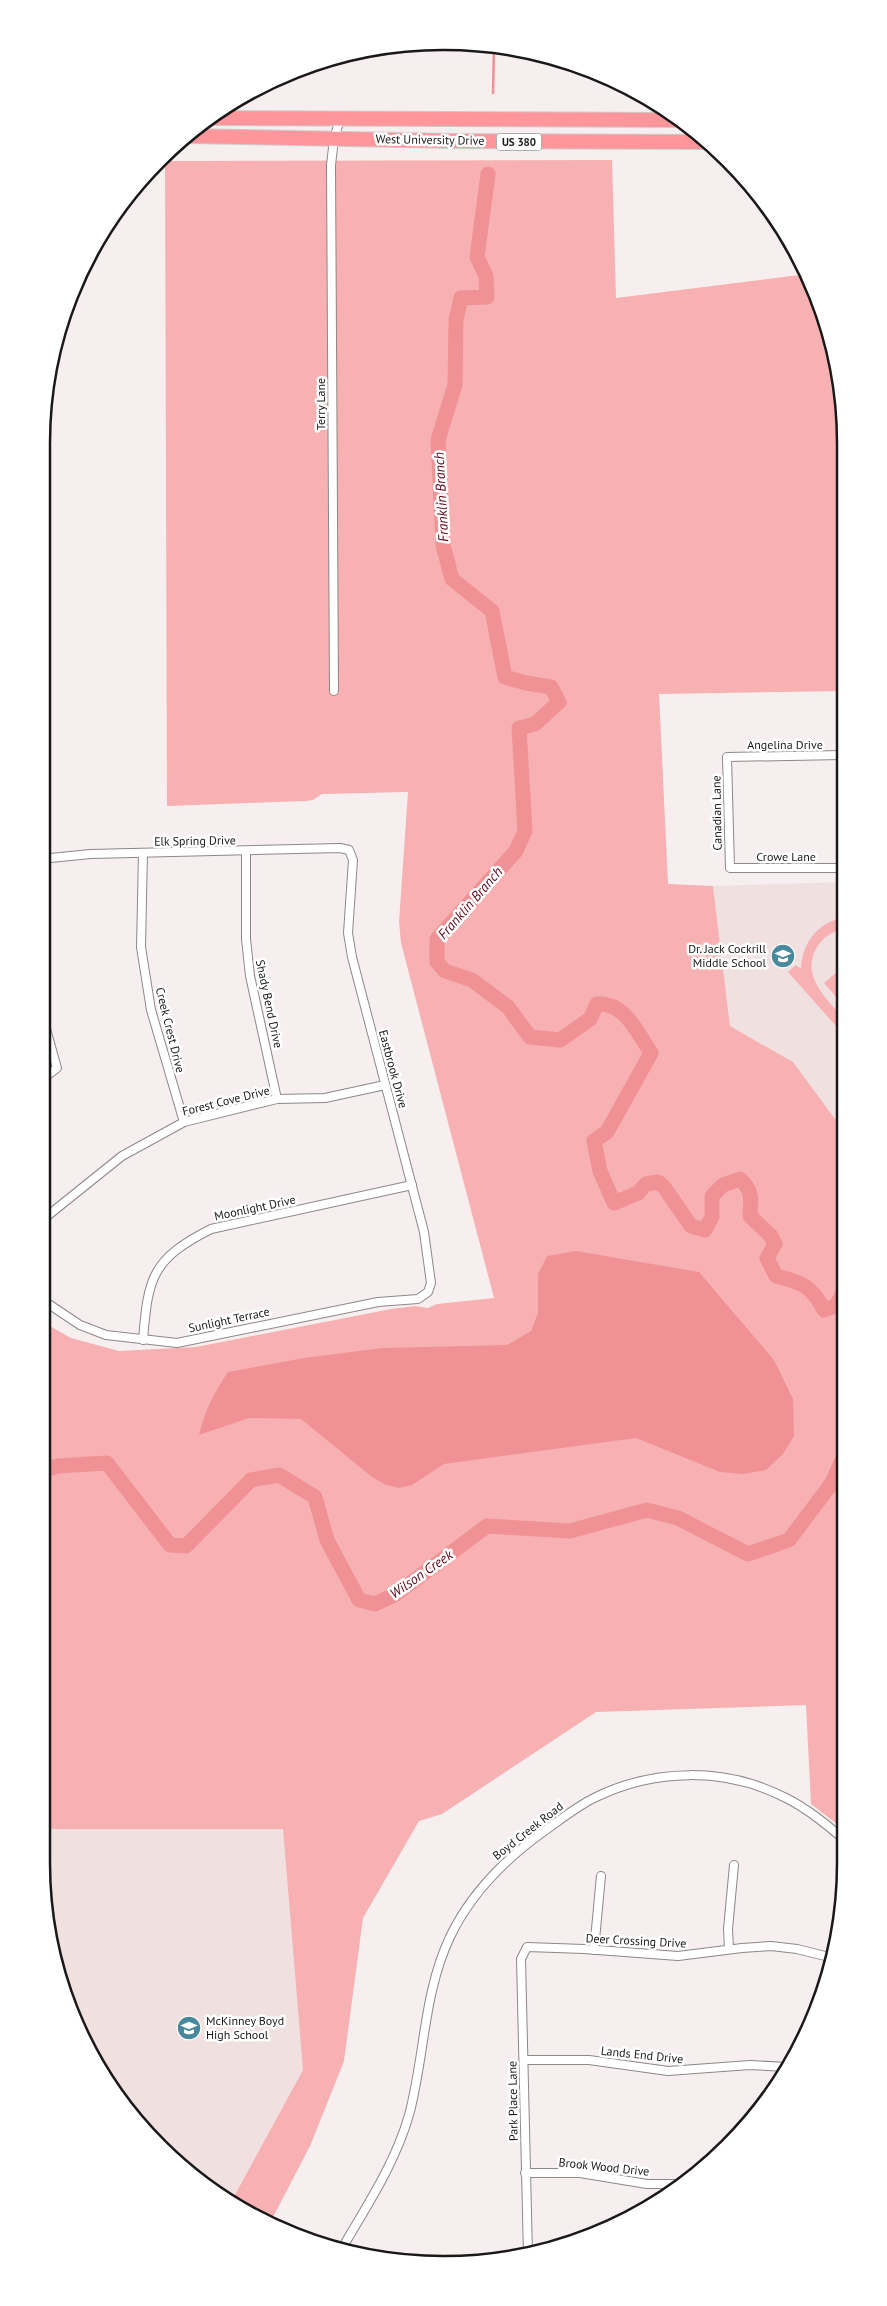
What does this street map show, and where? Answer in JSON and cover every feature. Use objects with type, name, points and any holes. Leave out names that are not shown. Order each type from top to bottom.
[{"type":"highway","name":"West University Drive","points":[[222,118],[668,120]]},
{"type":"highway","name":"West University Drive","points":[[198,136],[696,142]]},
{"type":"street","name":"Terry Lane","points":[[334,691],[331,174],[334,139],[340,118]]},
{"type":"street","name":"Angelina Drive","points":[[727,757],[837,755]]},
{"type":"street","name":"Canadian Lane","points":[[727,757],[730,868]]},
{"type":"street","name":"Elk Spring Drive","points":[[50,858],[90,854],[246,852],[340,848],[349,850]]},
{"type":"street","name":"Eastbrook Drive","points":[[349,850],[353,860],[348,933],[350,949],[424,1232],[431,1283],[428,1292]]},
{"type":"street","name":"Shady Bend Drive","points":[[246,852],[246,939],[250,976],[277,1099]]},
{"type":"street","name":"Creek Crest Drive","points":[[143,853],[141,947],[151,1010],[184,1122]]},
{"type":"street","name":"Crowe Lane","points":[[730,868],[837,868]]},
{"type":"street","points":[[50,1043],[57,1068],[50,1073]]},
{"type":"street","name":"Forest Cove Drive","points":[[50,1214],[122,1156],[184,1122],[277,1099],[325,1098],[385,1085]]},
{"type":"street","name":"Moonlight Drive","points":[[143,1340],[146,1302],[154,1276],[167,1257],[186,1242],[211,1229],[412,1185]]},
{"type":"street","name":"Sunlight Terrace","points":[[50,1306],[80,1326],[106,1335],[177,1343],[378,1302],[418,1299],[428,1292]]},
{"type":"street","name":"Boyd Creek Road","points":[[345,2244],[386,2171],[404,2131],[415,2088],[430,1996],[444,1951],[458,1922],[475,1896],[495,1872],[519,1850],[568,1814],[605,1793],[647,1779],[690,1775],[733,1779],[774,1792],[812,1813],[837,1834]]},
{"type":"street","points":[[729,1949],[728,1929],[734,1865]]},
{"type":"street","points":[[594,1950],[601,1876]]},
{"type":"street","name":"Deer Crossing Drive","points":[[526,1947],[678,1956],[758,1946],[784,1948],[826,1956]]},
{"type":"street","name":"Park Place Lane","points":[[526,1947],[521,1959],[528,2246]]},
{"type":"street","name":"Lands End Drive","points":[[524,2060],[589,2060],[668,2071],[750,2065],[780,2066]]},
{"type":"street","name":"Brook Wood Drive","points":[[525,2173],[580,2174],[647,2184],[670,2184]]},
{"type":"shaded area","points":[[612,160],[616,298],[799,275],[824,342],[834,392],[836,418],[837,691],[659,694],[668,884],[713,886],[730,1026],[793,1062],[837,1122],[837,1824],[811,1804],[806,1705],[596,1712],[442,1814],[419,1821],[363,1918],[344,2061],[310,2146],[273,2217],[234,2196],[303,2070],[283,1829],[50,1829],[50,1326],[71,1338],[119,1351],[196,1347],[391,1309],[415,1306],[428,1308],[437,1304],[494,1298],[401,943],[399,922],[408,792],[322,794],[313,800],[306,801],[167,806],[165,165],[169,161]]},
{"type":"shaded area","name":"Dr. Jack Cockrill Middle School","points":[[837,882],[837,1122],[793,1062],[730,1026],[713,886]]},
{"type":"shaded area","points":[[837,919],[837,931],[818,945],[812,959],[812,969],[818,987],[837,1011],[837,1027],[788,972],[796,965],[801,969],[804,951],[808,943],[819,929]]},
{"type":"shaded area","points":[[837,972],[837,998],[824,983]]},
{"type":"shaded area","points":[[576,1251],[699,1272],[774,1360],[793,1399],[794,1436],[783,1454],[766,1470],[743,1474],[720,1472],[636,1438],[444,1464],[412,1485],[399,1488],[386,1485],[372,1477],[301,1419],[249,1418],[199,1435],[210,1402],[228,1372],[304,1358],[383,1348],[507,1345],[531,1331],[538,1313],[538,1274],[547,1256]]},
{"type":"shaded area","name":"McKinney Boyd High School","points":[[50,1829],[283,1829],[303,2070],[234,2196],[204,2175],[165,2141],[131,2102],[116,2081],[91,2037],[71,1989],[63,1964],[53,1914]]},
{"type":"waterway","name":"Franklin Branch","points":[[493,93],[494,53]]},
{"type":"waterway","name":"Franklin Branch","points":[[488,174],[477,257],[486,276],[487,297],[461,298],[456,320],[455,385],[438,440],[443,545],[452,579],[492,611],[505,677],[551,687],[559,702],[535,724],[519,728],[525,831],[516,851],[437,939],[437,962],[445,971],[472,980],[508,1007],[530,1037],[560,1040],[590,1019],[597,1004],[607,1005],[623,1013],[651,1053],[607,1132],[594,1141],[600,1171],[614,1203],[638,1193],[646,1184],[658,1182],[664,1187],[691,1226],[705,1230],[712,1217],[712,1196],[723,1185],[740,1179],[749,1191],[751,1200],[750,1216],[771,1236],[775,1244],[767,1258],[776,1276],[805,1286],[815,1295],[824,1310],[837,1304]]},
{"type":"waterway","name":"Wilson Creek","points":[[50,1468],[58,1466],[107,1463],[170,1545],[186,1546],[251,1480],[279,1475],[315,1497],[327,1540],[359,1600],[375,1604],[396,1594],[487,1526],[570,1531],[647,1510],[678,1518],[748,1554],[789,1540],[832,1483],[837,1471]]},
{"type":"place","name":"Dr. Jack Cockrill Middle School","points":[[783,956]]},
{"type":"place","name":"McKinney Boyd High School","points":[[189,2028]]}]
